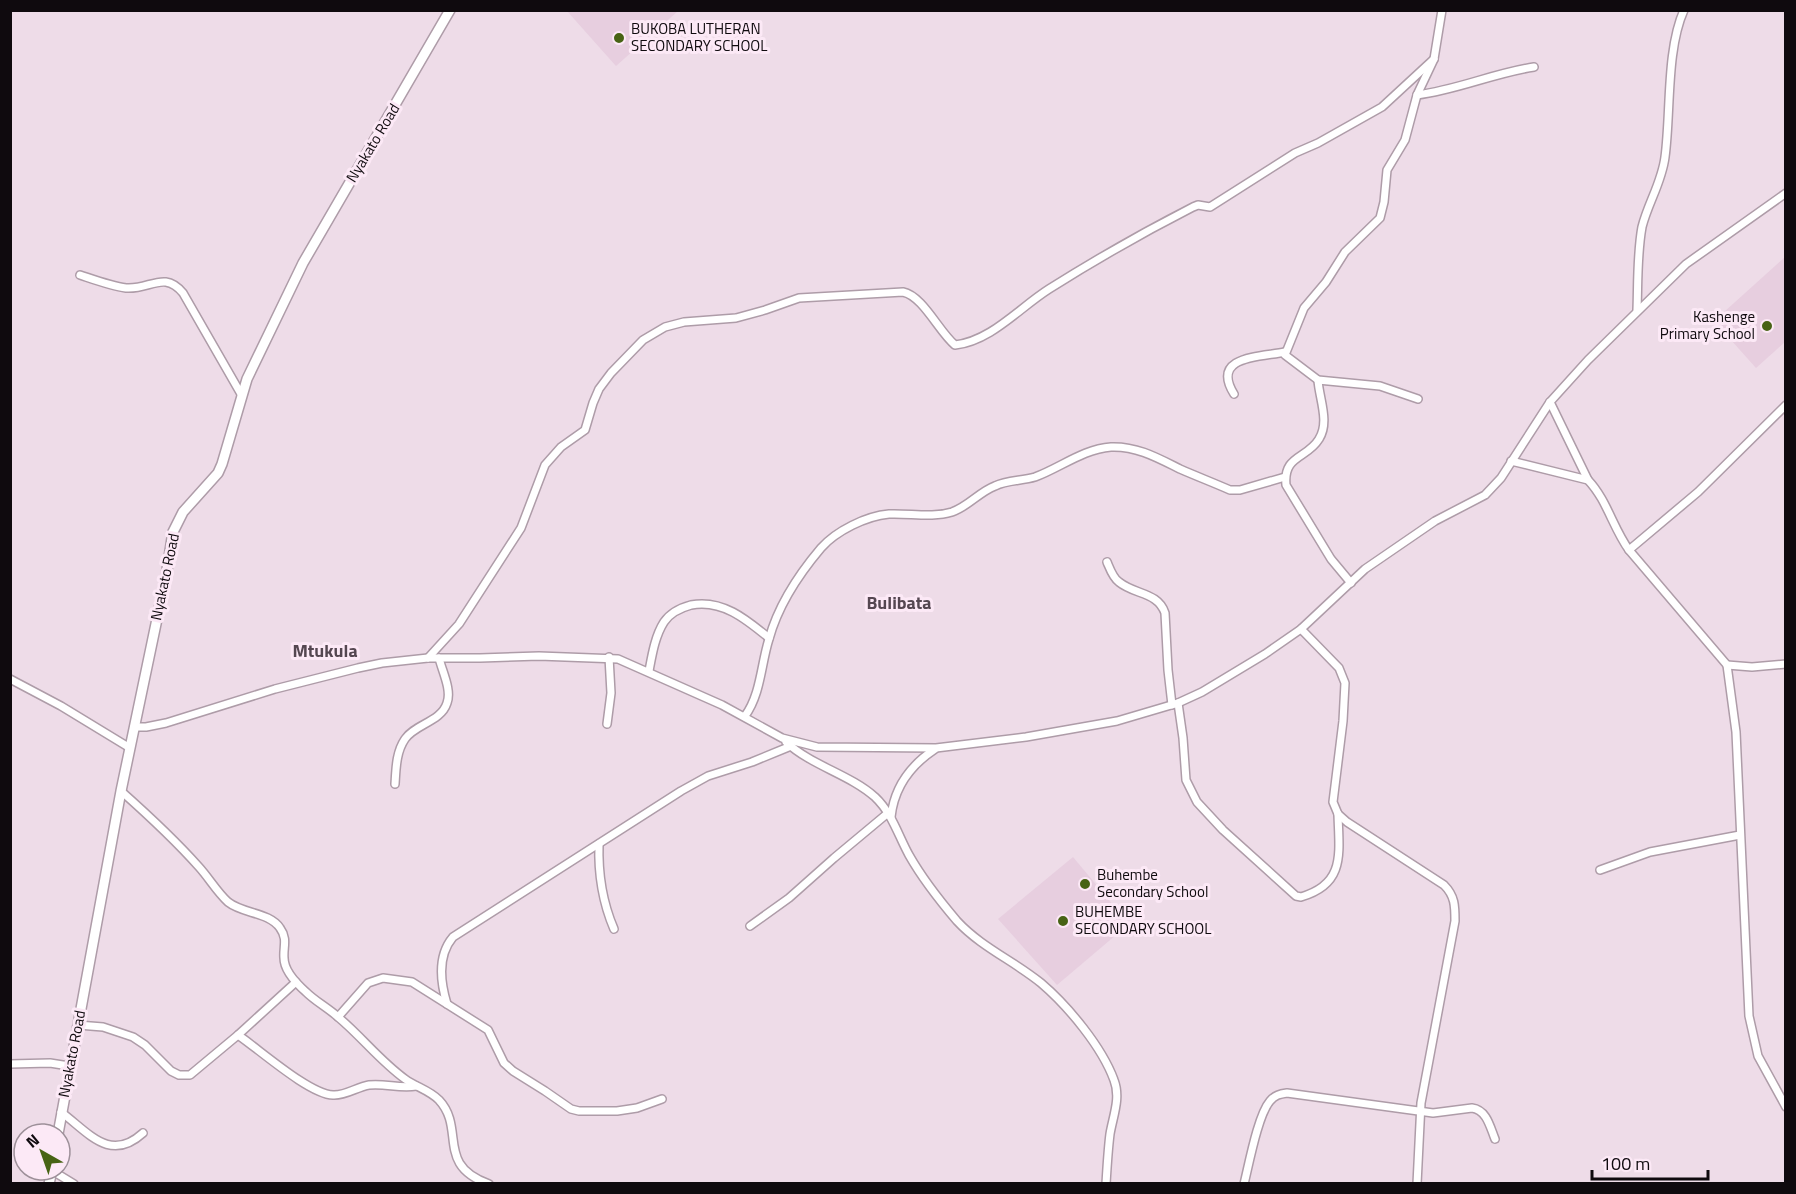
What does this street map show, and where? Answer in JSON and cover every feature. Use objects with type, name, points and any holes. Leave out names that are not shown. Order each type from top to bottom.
[{"type":"street","name":"Nyakato Road","points":[[60,1122],[121,791],[173,532],[183,512],[218,473],[241,394],[303,263],[450,10]]},
{"type":"street","points":[[1418,399],[1380,386],[1318,380],[1285,357],[1285,352],[1304,308],[1326,282],[1345,252],[1380,218],[1387,170],[1405,140],[1417,95],[1434,59],[1442,10]]},
{"type":"street","points":[[1637,310],[1642,227],[1665,160],[1675,45],[1684,10]]},
{"type":"street","points":[[428,658],[459,624],[521,528],[545,465],[561,447],[585,430],[599,389],[627,355],[653,333],[684,322],[736,318],[799,298],[903,292],[913,296],[920,303],[955,345],[968,343],[988,333],[1047,291],[1104,256],[1193,207],[1210,207],[1295,153],[1375,112],[1434,59]]},
{"type":"street","points":[[1417,95],[1451,89],[1490,76],[1534,67]]},
{"type":"street","points":[[782,738],[805,745],[827,747],[936,748],[1026,737],[1117,721],[1175,704],[1202,693],[1301,628],[1365,569],[1412,536],[1435,521],[1485,495],[1501,478],[1550,402],[1587,360],[1695,257],[1785,193]]},
{"type":"street","points":[[81,275],[123,287],[139,287],[164,282],[175,284],[183,293],[241,394]]},
{"type":"street","points":[[1234,394],[1228,379],[1233,365],[1258,355],[1285,352]]},
{"type":"street","points":[[1318,380],[1324,415],[1320,439],[1293,460],[1285,477],[1286,485],[1331,560],[1351,583]]},
{"type":"street","points":[[1550,402],[1588,480],[1595,487],[1621,539],[1727,665],[1736,732],[1749,1016],[1758,1056],[1785,1107]]},
{"type":"street","points":[[1629,550],[1698,492],[1785,405]]},
{"type":"street","points":[[745,716],[756,696],[769,639],[787,597],[822,547],[836,535],[870,518],[888,514],[923,516],[952,512],[968,505],[996,485],[1027,480],[1081,455],[1111,447],[1145,452],[1230,490],[1240,490],[1285,477]]},
{"type":"street","points":[[1511,461],[1588,480]]},
{"type":"street","points":[[1107,562],[1117,581],[1153,597],[1163,606],[1168,670],[1183,738],[1186,780],[1197,802],[1223,831],[1296,896],[1301,897],[1328,884],[1338,865],[1338,814],[1333,802],[1333,792],[1343,721],[1345,683],[1339,668],[1301,628]]},
{"type":"street","points":[[649,671],[658,632],[664,621],[683,607],[700,604],[717,605],[750,622],[769,639]]},
{"type":"street","points":[[134,727],[165,723],[275,689],[382,663],[428,658],[539,656],[609,657],[627,661],[745,716],[782,738],[804,756],[861,787],[880,802],[890,815],[911,859],[957,920],[980,941],[1041,984],[1084,1029],[1098,1050],[1116,1086],[1116,1105],[1108,1149],[1106,1184]]},
{"type":"street","points":[[607,724],[611,693],[609,657]]},
{"type":"street","points":[[395,784],[396,764],[404,740],[440,713],[447,704],[447,687],[439,658]]},
{"type":"street","points":[[1727,665],[1752,667],[1785,664]]},
{"type":"street","points":[[10,679],[61,706],[130,748]]},
{"type":"street","points":[[447,1004],[441,965],[445,947],[453,937],[635,819],[708,776],[791,746]]},
{"type":"street","points":[[750,926],[789,898],[834,858],[890,815],[896,795],[909,772],[936,748]]},
{"type":"street","points":[[121,791],[199,867],[227,901],[238,909],[270,919],[280,928],[286,942],[283,960],[296,982],[338,1017],[392,1068],[416,1086],[429,1091],[451,1119],[454,1153],[459,1163],[467,1172],[489,1184]]},
{"type":"street","points":[[1338,814],[1388,850],[1444,885],[1454,898],[1455,921],[1420,1111],[1417,1184]]},
{"type":"street","points":[[1600,870],[1650,852],[1740,835]]},
{"type":"street","points":[[598,844],[598,870],[614,929]]},
{"type":"street","points":[[338,1017],[368,984],[382,978],[412,982],[488,1030],[499,1056],[513,1071],[571,1109],[588,1112],[617,1111],[637,1108],[662,1099]]},
{"type":"street","points":[[78,1025],[103,1027],[133,1037],[171,1071],[184,1076],[190,1075],[296,982]]},
{"type":"street","points":[[238,1035],[326,1094],[336,1095],[367,1085],[416,1086]]},
{"type":"street","points":[[11,1065],[37,1063],[69,1066]]},
{"type":"street","points":[[1244,1184],[1263,1114],[1272,1099],[1287,1093],[1433,1113],[1479,1109],[1484,1112],[1495,1139]]},
{"type":"street","points":[[62,1112],[109,1146],[117,1147],[128,1144],[143,1133]]},
{"type":"shaded area","name":"BUKOBA LUTHERAN SECONDARY SCHOOL","points":[[567,11],[678,11],[616,66]]},
{"type":"shaded area","name":"Kashenge Primary School","points":[[1785,257],[1785,342],[1756,368],[1714,321]]},
{"type":"shaded area","name":"BUHEMBE SECONDARY SCHOOL","points":[[1073,857],[1129,924],[1057,985],[998,919]]},
{"type":"place","name":"BUKOBA LUTHERAN SECONDARY SCHOOL","points":[[619,38]]},
{"type":"place","name":"Kashenge Primary School","points":[[1767,326]]},
{"type":"place","name":"Buhembe Secondary School","points":[[1085,884]]},
{"type":"place","name":"BUHEMBE SECONDARY SCHOOL","points":[[1063,921]]},
{"type":"district","name":"Bulibata","points":[[899,603]]},
{"type":"district","name":"Mtukula","points":[[325,651]]}]
